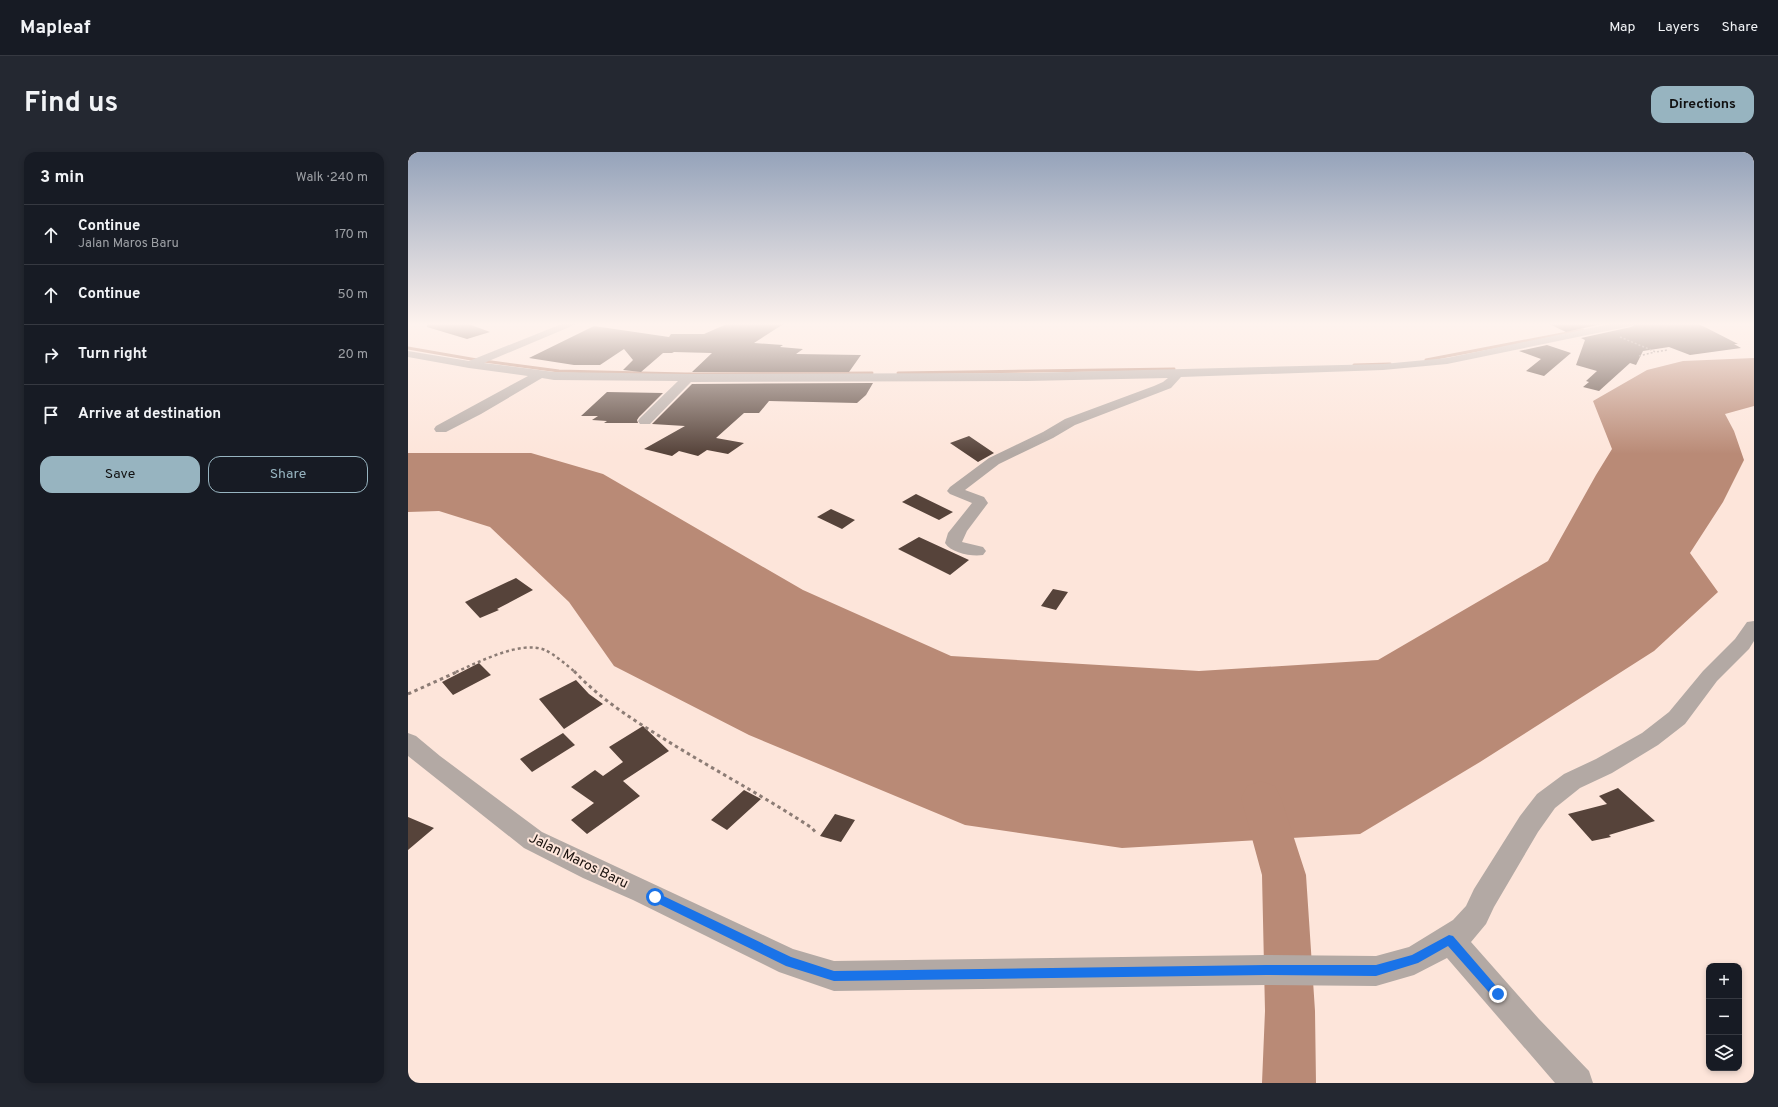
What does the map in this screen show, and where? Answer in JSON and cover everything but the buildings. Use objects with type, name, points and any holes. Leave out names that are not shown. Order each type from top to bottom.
[{"type":"street","points":[[480,366],[540,374],[688,378],[1020,377],[1178,374],[1397,366]]},
{"type":"street","points":[[441,429],[476,411],[540,374]]},
{"type":"street","points":[[977,551],[956,546],[953,543],[955,534],[975,512],[980,503],[979,500],[955,490],[1008,452],[1048,435],[1070,422],[1167,385],[1178,374]]},
{"type":"street","points":[[645,421],[688,378]]},
{"type":"street","name":"Jalan Maros Baru","points":[[408,742],[432,763],[533,840],[592,869],[643,891],[789,962],[834,976],[1266,970],[1376,970],[1414,960],[1449,940],[1463,930],[1476,915],[1484,898],[1529,824],[1546,801],[1572,781],[1604,766],[1650,740],[1677,718],[1710,676],[1742,644],[1754,627]]},
{"type":"street","points":[[1449,940],[1489,983],[1544,1050],[1577,1083]]},
{"type":"path","points":[[408,694],[492,656],[528,647],[545,650],[574,671],[590,688],[629,717],[712,768],[768,799],[812,828],[816,833]]},
{"type":"shaded area","points":[[1661,366],[1754,366],[1754,406],[1725,414],[1734,431],[1744,460],[1723,502],[1690,553],[1718,592],[1654,651],[1480,762],[1360,834],[1122,848],[965,825],[749,735],[614,666],[569,602],[490,527],[439,511],[408,512],[408,453],[531,453],[603,474],[803,590],[951,656],[1199,671],[1378,660],[1548,561],[1612,449],[1593,401],[1647,370]]},
{"type":"waterway","points":[[525,366],[559,371],[686,374],[872,373]]},
{"type":"waterway","points":[[898,373],[1174,369]]},
{"type":"waterway","points":[[1261,798],[1284,875],[1290,1011],[1289,1083]]},
{"type":"route","points":[[655,897],[789,962],[834,976],[888,977],[1266,970],[1376,970],[1414,960],[1449,940],[1498,994]]}]
